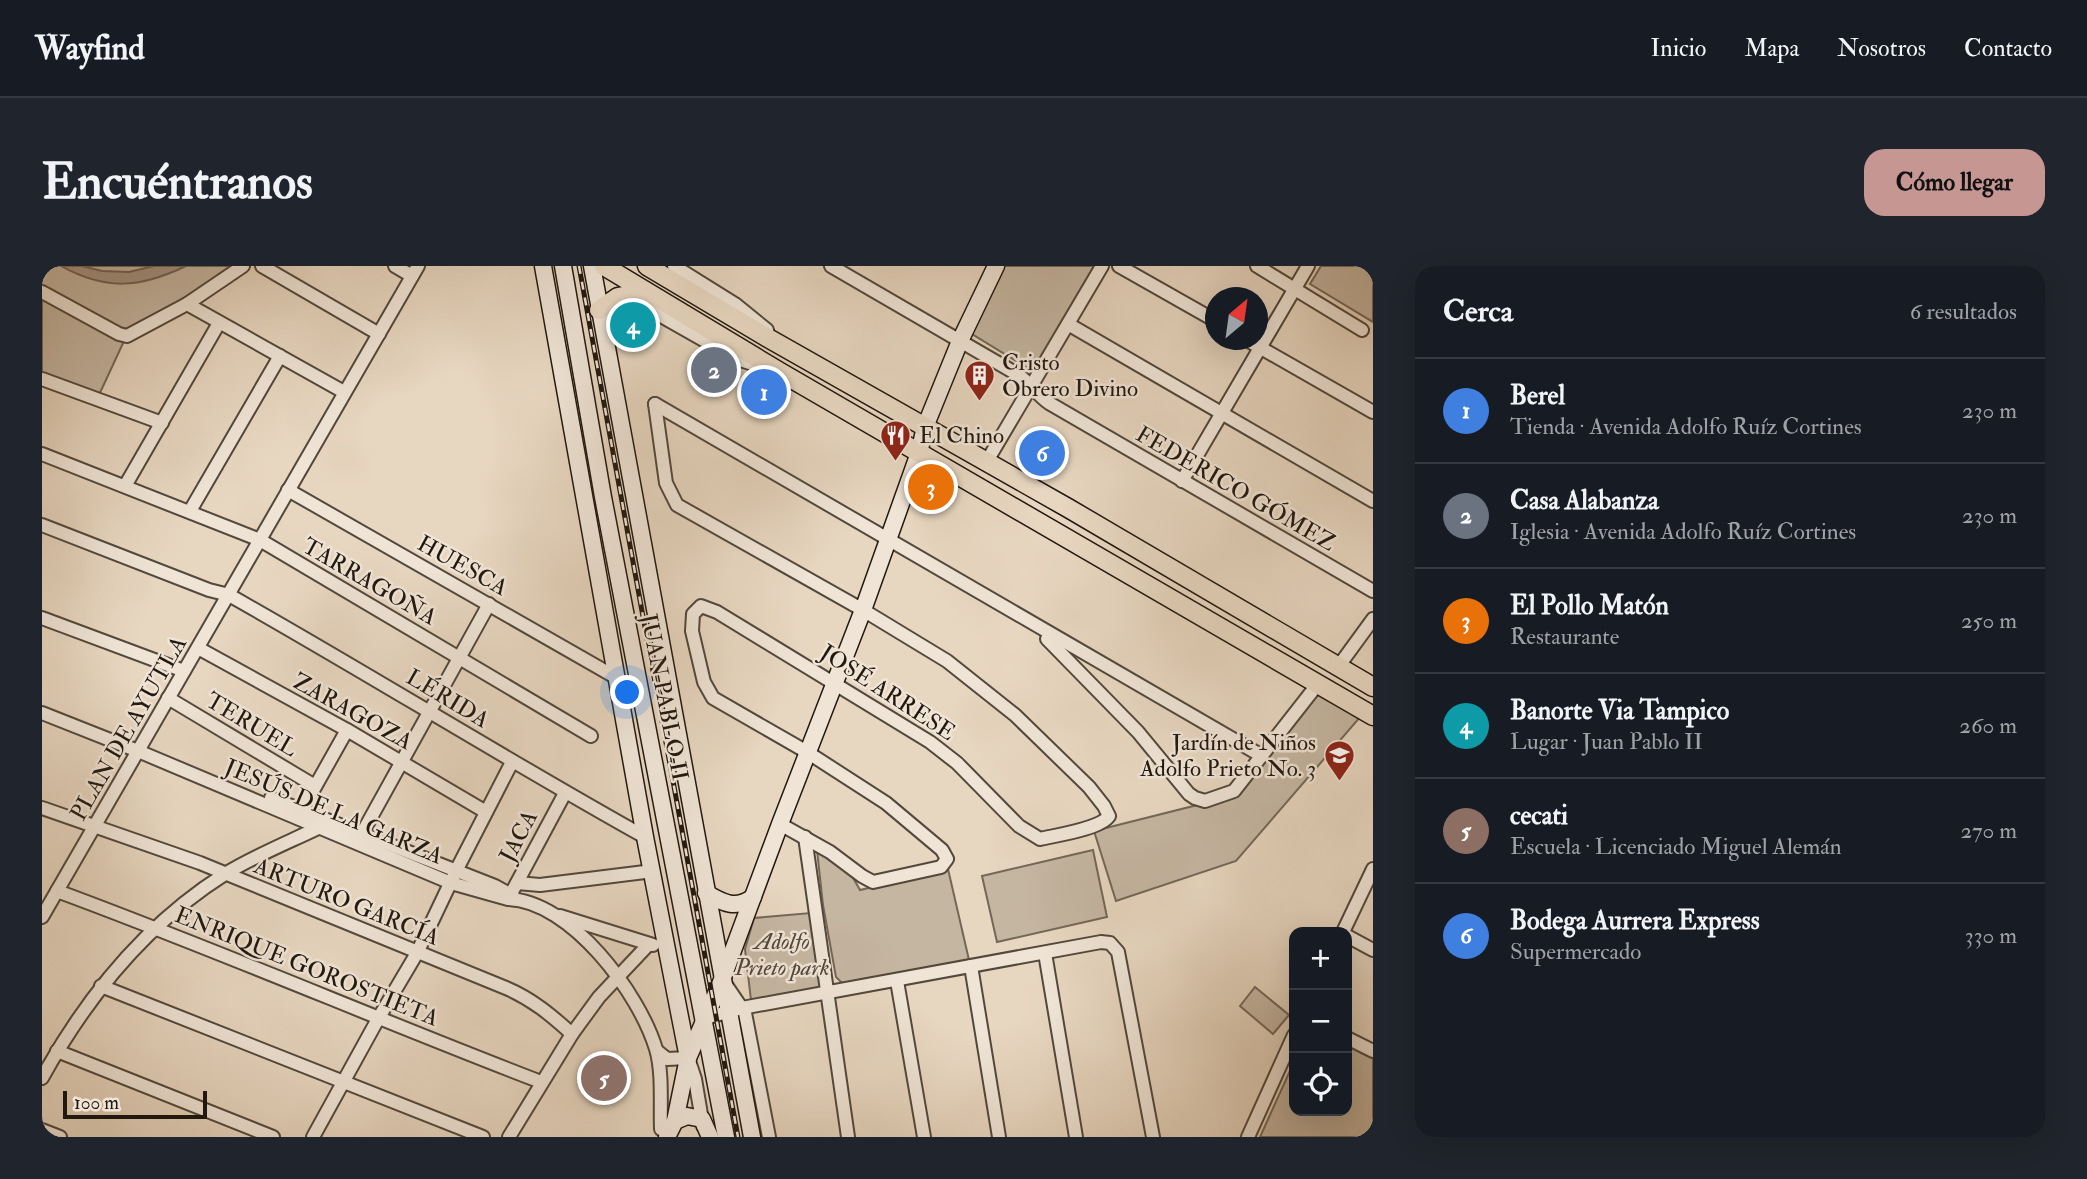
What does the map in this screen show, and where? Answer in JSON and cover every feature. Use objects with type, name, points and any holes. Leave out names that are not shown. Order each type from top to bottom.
[{"type":"main road","points":[[543,266],[645,837],[688,1058]]},
{"type":"main road","name":"JUAN PABLO II","points":[[563,266],[603,497],[726,1137]]},
{"type":"main road","name":"JUAN PABLO II","points":[[592,266],[722,980],[735,1009],[752,1137]]},
{"type":"main road","points":[[604,266],[636,293],[780,372],[1373,716]]},
{"type":"main road","points":[[647,266],[1373,687]]},
{"type":"main road","points":[[665,1131],[688,1058],[722,980],[889,541],[919,453],[925,427],[996,266]]},
{"type":"main road","points":[[599,310],[618,297],[636,293]]},
{"type":"main road","points":[[562,376],[578,350]]},
{"type":"main road","points":[[603,497],[610,640]]},
{"type":"main road","points":[[706,893],[730,905],[745,903],[753,897]]},
{"type":"main road","points":[[665,1131],[687,1116],[702,1119],[707,1137]]},
{"type":"street","points":[[42,292],[127,336],[187,303],[243,266]]},
{"type":"street","points":[[262,266],[379,334]]},
{"type":"street","points":[[395,266],[415,271]]},
{"type":"street","points":[[675,266],[753,317],[768,330],[768,338]]},
{"type":"street","name":"FEDERICO GÓMEZ","points":[[831,266],[1031,384],[1037,394],[1049,403],[1373,591]]},
{"type":"street","points":[[986,461],[1102,266]]},
{"type":"street","points":[[1119,266],[1205,315]]},
{"type":"street","points":[[1257,266],[1362,330]]},
{"type":"street","points":[[1268,337],[1308,266]]},
{"type":"street","name":"PLAN DE AYUTLA","points":[[44,911],[415,271]]},
{"type":"street","points":[[187,303],[344,392]]},
{"type":"street","points":[[125,486],[219,323]]},
{"type":"street","points":[[1068,324],[1373,500]]},
{"type":"street","points":[[1182,481],[1261,350]]},
{"type":"street","points":[[1265,350],[1373,412]]},
{"type":"street","points":[[190,511],[280,356]]},
{"type":"street","points":[[42,379],[162,423]]},
{"type":"street","points":[[863,610],[677,505],[666,483],[655,404],[1262,756]]},
{"type":"street","name":"TARRAGOÑA","points":[[42,454],[260,540],[591,736]]},
{"type":"street","name":"HUESCA","points":[[288,490],[617,678]]},
{"type":"street","name":"LÉRIDA","points":[[42,525],[209,590],[229,595],[565,793],[645,837]]},
{"type":"street","points":[[359,838],[489,604]]},
{"type":"street","name":"JOSÉ ARRESE","points":[[807,752],[713,698],[707,690],[692,631],[691,621],[696,609],[701,606],[717,612],[835,682],[948,756],[1019,826],[1040,839],[1096,825],[1107,820],[1109,816],[1089,787],[1015,715],[947,661],[863,610]]},
{"type":"street","points":[[42,618],[184,671]]},
{"type":"street","points":[[1338,667],[1373,619]]},
{"type":"street","points":[[1035,626],[1138,732],[1195,798],[1205,801],[1234,791],[1317,685]]},
{"type":"street","name":"ZARAGOZA","points":[[198,648],[347,730],[486,812]]},
{"type":"street","name":"TERUEL","points":[[168,698],[315,786]]},
{"type":"street","points":[[42,713],[139,749]]},
{"type":"street","points":[[302,810],[347,730]]},
{"type":"street","name":"JESÚS DE LA GARZA","points":[[139,749],[302,810],[359,838],[453,877],[513,894],[553,914],[601,955],[620,977],[639,1007],[657,1051],[665,1131]]},
{"type":"street","name":"JESÚS DE LA GARZA","points":[[139,749],[320,827],[359,838]]},
{"type":"street","points":[[780,824],[805,837],[873,882],[941,867],[946,863],[947,859],[942,850],[886,803],[807,752]]},
{"type":"street","points":[[313,1137],[417,953],[512,762]]},
{"type":"street","name":"JACA","points":[[513,894],[565,793]]},
{"type":"street","name":"ARTURO GARCÍA","points":[[42,808],[226,873],[527,997],[572,1034]]},
{"type":"street","points":[[42,1078],[101,986],[156,928],[226,873],[320,827]]},
{"type":"street","points":[[805,837],[848,1137]]},
{"type":"street","points":[[1345,927],[1373,869]]},
{"type":"street","points":[[513,894],[540,885],[653,871]]},
{"type":"street","name":"ENRIQUE GOROSTIETA","points":[[57,891],[541,1082]]},
{"type":"street","points":[[553,914],[649,944],[666,946]]},
{"type":"street","points":[[1352,939],[1373,950]]},
{"type":"street","points":[[705,1018],[735,1009],[1101,942],[1114,944],[1118,951],[1153,1137]]},
{"type":"street","points":[[509,1137],[572,1034],[599,997],[649,944]]},
{"type":"street","points":[[1045,953],[1076,1137]]},
{"type":"street","points":[[971,966],[999,1137]]},
{"type":"street","points":[[897,981],[924,1137]]},
{"type":"street","points":[[101,986],[483,1137]]},
{"type":"street","points":[[735,1009],[745,1013],[769,1137]]},
{"type":"street","points":[[1352,1040],[1373,1051]]},
{"type":"street","points":[[1248,1137],[1289,1046]]},
{"type":"street","points":[[57,1051],[273,1137]]},
{"type":"street","points":[[657,1051],[667,1059],[688,1058],[702,1119]]},
{"type":"street","points":[[42,1130],[60,1137]]},
{"type":"green space","points":[[42,266],[237,266],[166,311],[126,331],[42,290]]},
{"type":"green space","points":[[1002,266],[1095,266],[1034,372],[972,334]]},
{"type":"green space","points":[[1321,266],[1373,266],[1373,322],[1310,284]]},
{"type":"green space","points":[[42,297],[125,339],[99,395],[42,373]]},
{"type":"green space","points":[[1321,689],[1361,716],[1236,861],[1116,901],[1094,831],[1233,796]]},
{"type":"green space","points":[[817,850],[851,874],[860,890],[948,869],[969,960],[842,983],[836,977],[823,905]]},
{"type":"green space","points":[[1093,850],[1107,917],[997,942],[982,876]]},
{"type":"green space","name":"Adolfo Prieto park","points":[[811,913],[824,987],[751,1000],[745,949],[754,918]]},
{"type":"green space","points":[[1255,987],[1289,1015],[1273,1034],[1240,1006]]},
{"type":"green space","points":[[1352,1046],[1373,1057],[1373,1137],[1260,1137],[1289,1073],[1289,1116],[1352,1116]]},
{"type":"shaded area","points":[[61,266],[129,272],[154,266],[186,266],[153,279],[123,284],[93,280]]},
{"type":"railway","points":[[579,266],[738,1137]]},
{"type":"place","name":"Banorte Via Tampico","points":[[633,325]]},
{"type":"place","name":"Casa Alabanza","points":[[714,370]]},
{"type":"place","name":"Berel","points":[[764,392]]},
{"type":"place","name":"Cristo Obrero Divino","points":[[979,402]]},
{"type":"place","name":"Bodega Aurrera Express","points":[[1042,453]]},
{"type":"place","name":"El Chino","points":[[896,462]]},
{"type":"place","name":"El Pollo Matón","points":[[931,487]]},
{"type":"place","name":"Jardín de Niños Adolfo Prieto No. 3","points":[[1339,782]]},
{"type":"place","name":"cecati","points":[[604,1078]]}]
